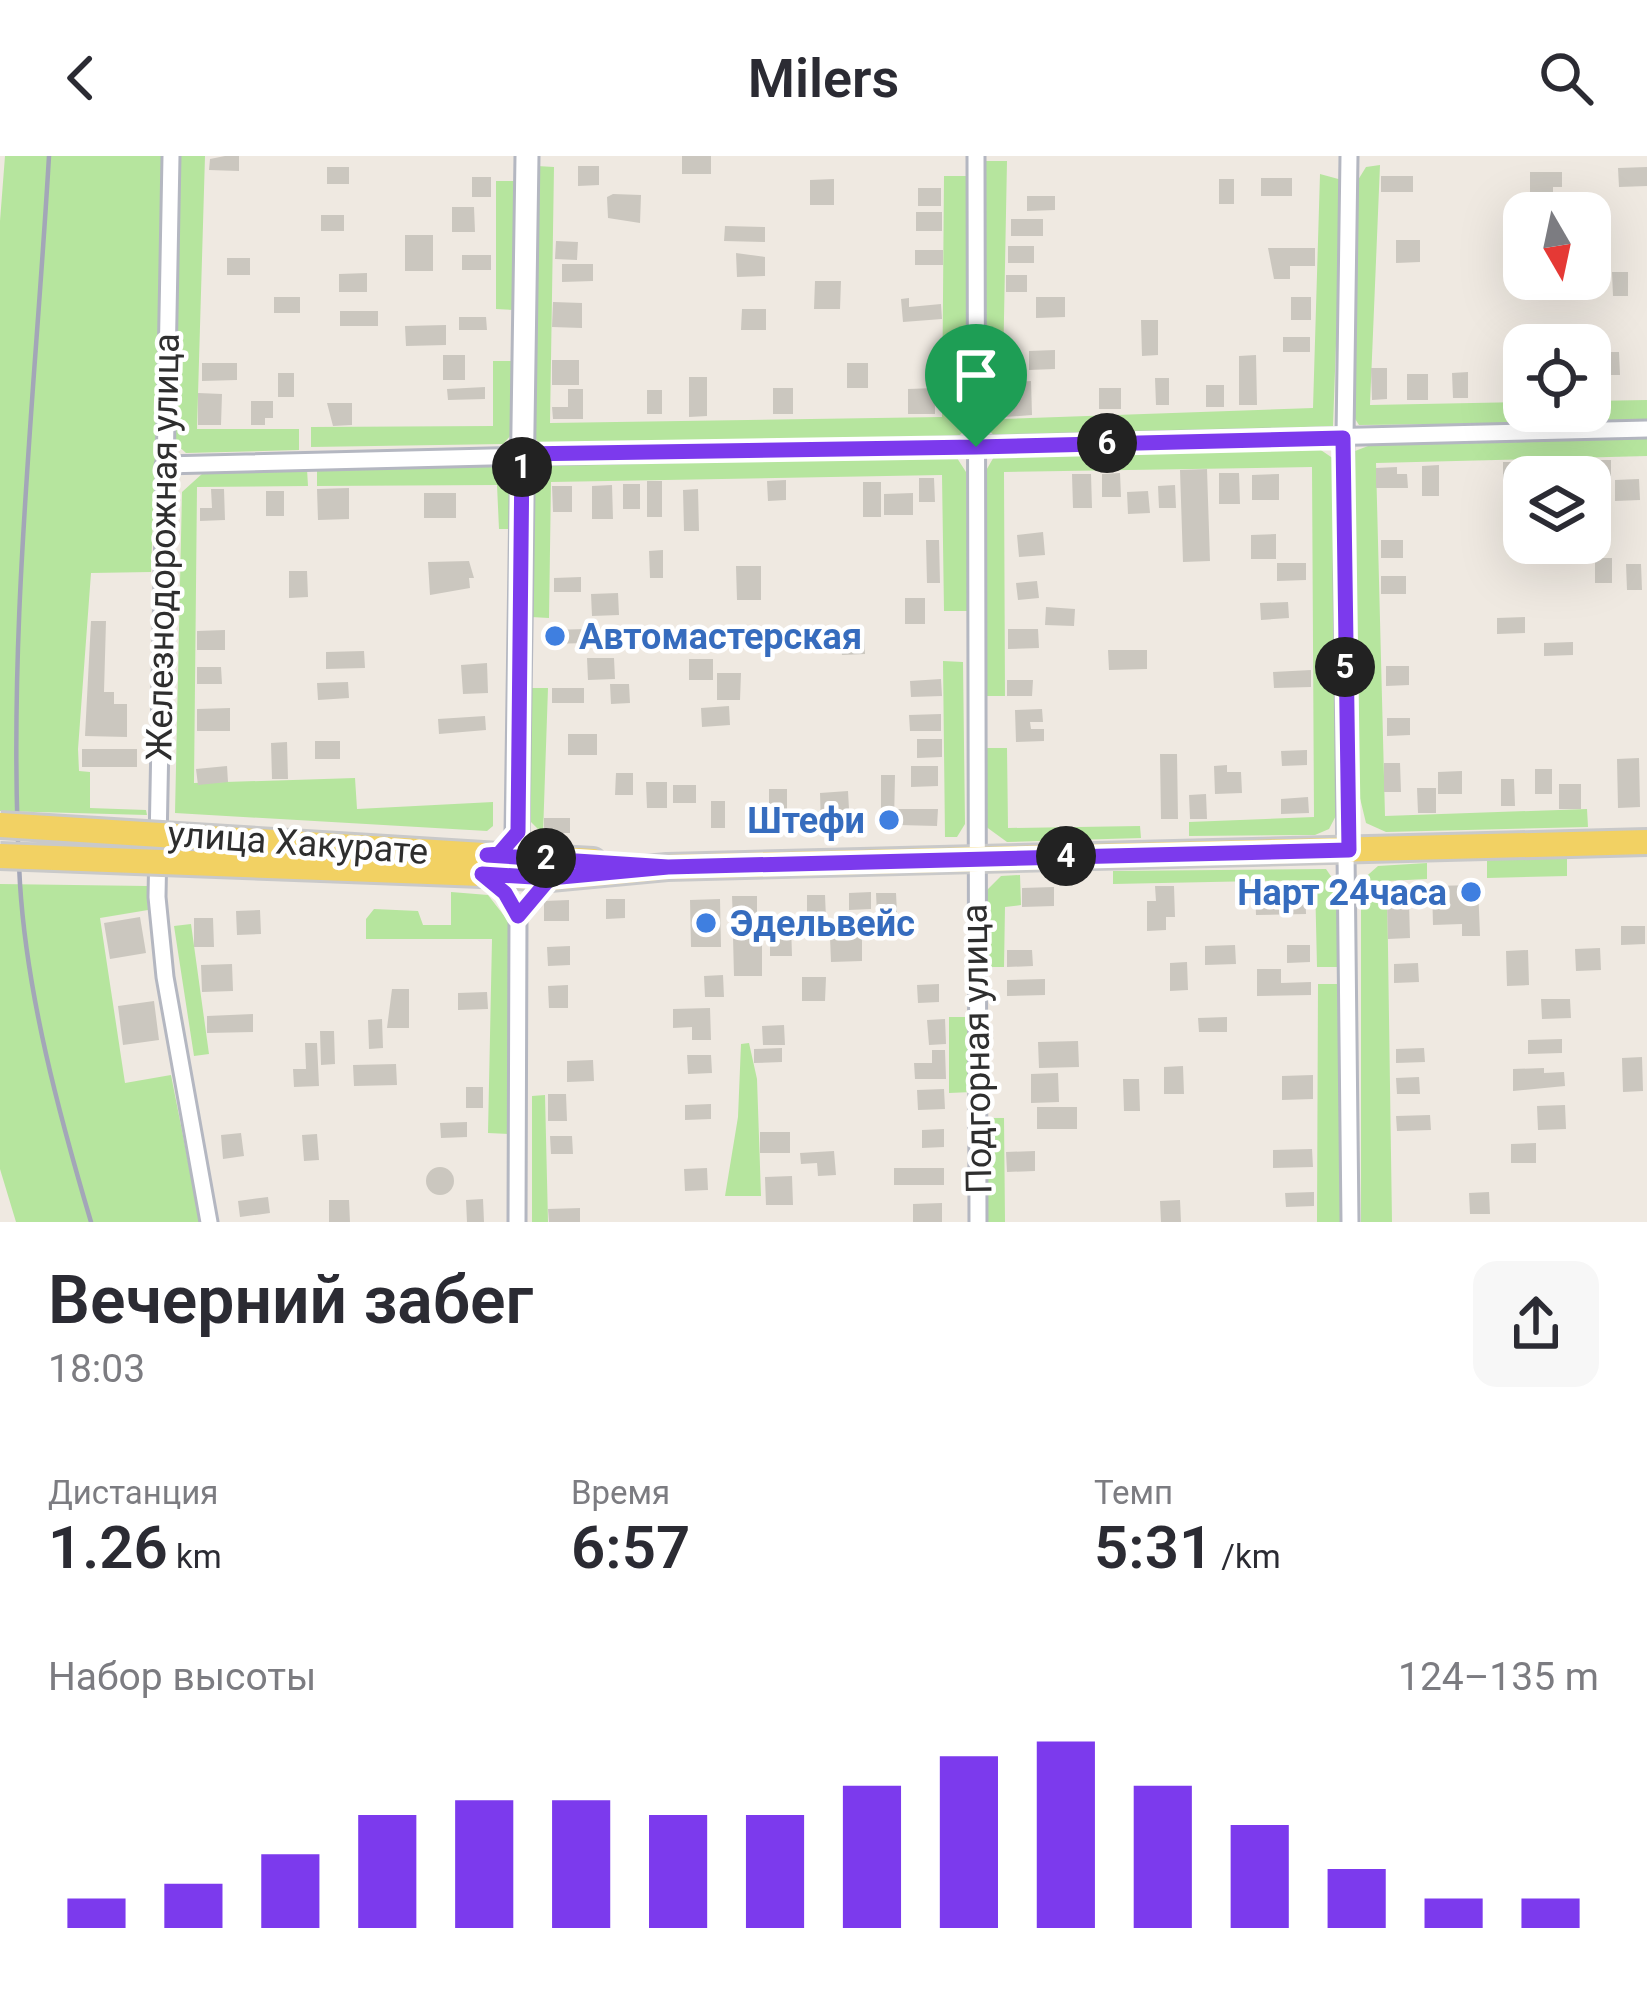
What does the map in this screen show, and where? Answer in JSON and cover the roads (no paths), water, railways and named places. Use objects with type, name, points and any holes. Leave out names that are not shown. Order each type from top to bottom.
[{"type":"main road","name":"улица Хакурате","points":[[0,825],[550,868],[1647,842]]},
{"type":"main road","name":"улица Хакурате","points":[[0,856],[484,861]]},
{"type":"street","name":"Железнодорожная улица","points":[[171,156],[158,897],[165,977],[209,1222]]},
{"type":"street","points":[[518,916],[550,868],[531,853],[518,832],[527,156]]},
{"type":"street","name":"Подгорная улица","points":[[976,156],[977,1222]]},
{"type":"street","points":[[1348,156],[1343,438],[1350,1222]]},
{"type":"street","points":[[164,465],[1647,429]]},
{"type":"street","points":[[518,832],[499,854],[484,861],[518,916],[518,1222]]},
{"type":"railway","points":[[49,156],[19,611],[20,884],[37,1012],[91,1222]]},
{"type":"place","name":"Автомастерская","points":[[555,636]]},
{"type":"place","name":"Штефи","points":[[889,820]]},
{"type":"place","name":"Нарт 24часа","points":[[1471,892]]},
{"type":"place","name":"Эдельвейс","points":[[706,923]]}]
